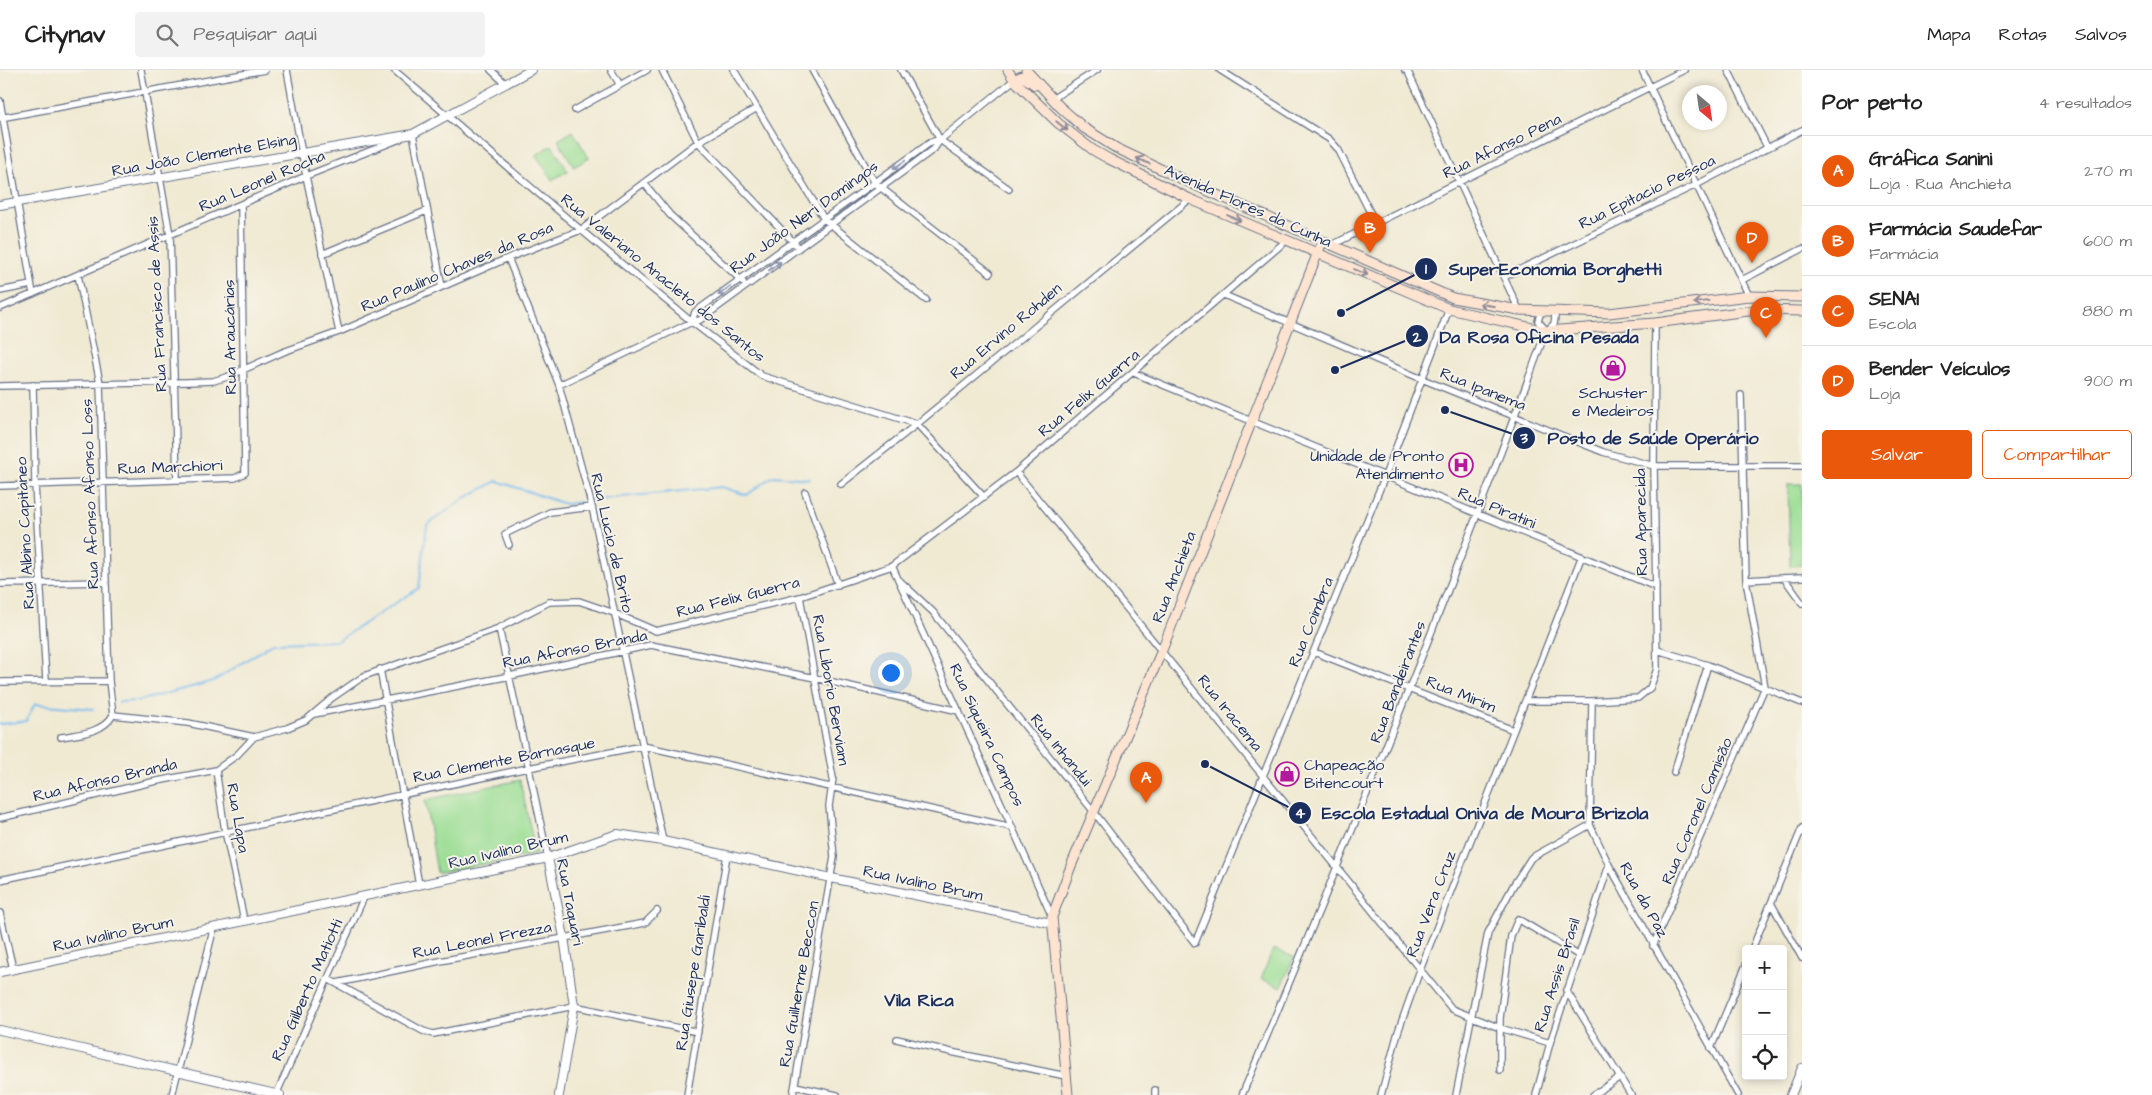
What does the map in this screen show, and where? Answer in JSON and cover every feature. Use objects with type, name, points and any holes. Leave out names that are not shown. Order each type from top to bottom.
[{"type":"main road","name":"Avenida Flores da Cunha","points":[[1008,70],[1014,80],[1058,123],[1093,150],[1190,199],[1449,309],[1546,331],[1655,323],[1756,310],[1802,311]]},
{"type":"main road","name":"Avenida Flores da Cunha","points":[[1026,70],[1043,90],[1084,128],[1116,148],[1322,242],[1453,298],[1518,310],[1608,313],[1749,296],[1802,297]]},
{"type":"main road","points":[[1014,80],[1022,76],[1043,90]]},
{"type":"main road","points":[[1030,96],[1044,104],[1052,99]]},
{"type":"main road","name":"Rua Anchieta","points":[[1051,920],[1162,650],[1250,421],[1322,242]]},
{"type":"main road","name":"Rua Siqueira Campos","points":[[1051,920],[1068,1095]]},
{"type":"street","name":"Rua Francisco de Assis","points":[[141,70],[170,234],[176,382],[177,479]]},
{"type":"street","points":[[2,118],[265,70]]},
{"type":"street","points":[[288,70],[301,152],[339,332]]},
{"type":"street","name":"Rua Valeriano Anacleto dos Santos","points":[[394,70],[581,230],[692,322],[762,376],[917,424]]},
{"type":"street","points":[[491,70],[506,84]]},
{"type":"street","name":"Rua Leonel Rocha","points":[[0,308],[306,176],[413,134],[531,70]]},
{"type":"street","points":[[611,70],[620,85]]},
{"type":"street","points":[[575,110],[647,70]]},
{"type":"street","points":[[662,70],[698,142],[800,248]]},
{"type":"street","points":[[734,70],[824,219],[926,300]]},
{"type":"street","points":[[812,70],[880,189],[990,273]]},
{"type":"street","points":[[901,70],[940,140],[1009,189]]},
{"type":"street","points":[[1052,99],[1097,70]]},
{"type":"street","points":[[1220,70],[1329,139],[1338,149],[1376,224]]},
{"type":"street","points":[[1642,70],[1698,184],[1749,296]]},
{"type":"street","name":"Rua Afonso Pena","points":[[1331,246],[1684,70]]},
{"type":"street","points":[[1728,70],[1767,147]]},
{"type":"street","points":[[1408,71],[1518,310]]},
{"type":"street","name":"Rua João Neri Domingos","points":[[560,385],[692,322],[700,320],[934,149],[940,140],[1014,80]]},
{"type":"street","points":[[0,101],[33,294]]},
{"type":"street","name":"Rua Paulino Chaves da Rosa","points":[[0,386],[213,381],[283,352],[339,332],[508,258],[581,230],[698,142],[757,108]]},
{"type":"street","name":"Rua Epitacio Pessoa","points":[[1504,277],[1698,184],[1802,130]]},
{"type":"street","points":[[413,134],[426,211],[442,287]]},
{"type":"street","name":"Rua João Clemente Elsing","points":[[0,205],[413,134]]},
{"type":"street","name":"Rua João Neri Domingos","points":[[692,322],[695,312],[931,142],[940,140]]},
{"type":"street","points":[[644,183],[670,215],[747,286]]},
{"type":"street","name":"Rua Ervino Rohden","points":[[840,484],[917,424],[1190,199]]},
{"type":"street","name":"Rua Araucárias","points":[[241,205],[246,469]]},
{"type":"street","points":[[322,254],[426,211]]},
{"type":"street","name":"Rua Felix Guerra","points":[[254,738],[297,724],[364,676],[499,628],[549,602],[579,601],[614,613],[656,631],[800,597],[892,566],[1016,472],[1134,373],[1287,240]]},
{"type":"street","points":[[1742,280],[1802,249]]},
{"type":"street","name":"Rua Lucio de Brito","points":[[508,258],[560,385],[592,507],[664,841]]},
{"type":"street","name":"Rua Afonso Afonso Loss","points":[[78,274],[100,383],[109,681],[113,716]]},
{"type":"street","points":[[0,291],[31,284]]},
{"type":"street","name":"Rua Ipanema","points":[[1224,295],[1422,380],[1603,452],[1654,466],[1802,466]]},
{"type":"street","name":"Rua Coimbra","points":[[1195,944],[1385,476],[1449,309]]},
{"type":"street","points":[[1541,311],[1538,321],[1546,331],[1554,324],[1555,317],[1553,311]]},
{"type":"street","name":"Rua Aparecida","points":[[1592,701],[1638,698],[1650,688],[1657,669],[1654,466],[1655,323]]},
{"type":"street","name":"Rua Bandeirantes","points":[[1242,1095],[1338,868],[1411,688],[1546,331]]},
{"type":"street","name":"Rua Piratini","points":[[1134,373],[1581,558],[1656,587]]},
{"type":"street","name":"Rua Albino Capitaneo","points":[[33,385],[35,484],[46,680]]},
{"type":"street","points":[[1741,395],[1746,580],[1766,687]]},
{"type":"street","points":[[917,424],[984,497]]},
{"type":"street","name":"Rua Marchiori","points":[[0,486],[235,478],[240,477],[246,469]]},
{"type":"street","name":"Rua Iracema","points":[[1016,472],[1452,1009],[1500,1028],[1550,1042]]},
{"type":"street","points":[[805,492],[838,585]]},
{"type":"street","points":[[509,545],[505,534],[550,512],[592,507]]},
{"type":"street","name":"Rua Vera Cruz","points":[[1381,1095],[1398,1032],[1420,970],[1581,558]]},
{"type":"street","name":"Rua Siqueira Campos","points":[[892,566],[1012,827],[1051,920]]},
{"type":"street","points":[[1746,580],[1802,577]]},
{"type":"street","points":[[1784,578],[1802,603]]},
{"type":"street","name":"Rua Inhandui","points":[[899,580],[933,612],[1094,812],[1195,944]]},
{"type":"street","points":[[0,584],[106,582]]},
{"type":"street","name":"Rua Liborio Berviam","points":[[800,597],[833,778],[830,806],[834,857],[831,878]]},
{"type":"street","name":"Rua Taquari","points":[[499,628],[564,937],[574,1006],[559,1095]]},
{"type":"street","name":"Rua Afonso Branda","points":[[312,715],[385,699],[510,676],[651,645],[814,678],[959,711]]},
{"type":"street","points":[[1657,650],[1766,687],[1802,703]]},
{"type":"street","name":"Rua Mirim","points":[[1314,652],[1411,688],[1513,730]]},
{"type":"street","points":[[1674,772],[1708,666]]},
{"type":"street","points":[[380,669],[419,885]]},
{"type":"street","points":[[0,682],[46,680],[109,681]]},
{"type":"street","name":"Rua Coronel Camisão","points":[[1653,946],[1766,687]]},
{"type":"street","points":[[1526,701],[1592,701]]},
{"type":"street","name":"Rua da Paz","points":[[1592,701],[1590,825],[1609,865],[1653,946],[1738,1095]]},
{"type":"street","points":[[61,737],[98,729],[110,722],[113,716],[188,723],[254,738]]},
{"type":"street","name":"Rua Lapa","points":[[244,920],[225,831],[216,770],[237,755],[254,738]]},
{"type":"street","name":"Rua Clemente Barnasque","points":[[0,880],[402,794],[643,746],[1012,827]]},
{"type":"street","name":"Rua Afonso Branda","points":[[0,818],[99,794],[216,770]]},
{"type":"street","points":[[1456,1095],[1488,933],[1513,886],[1531,858],[1590,825]]},
{"type":"street","points":[[1754,945],[1802,828]]},
{"type":"street","name":"Rua Ivalino Brum","points":[[0,972],[548,858],[617,834],[664,841],[831,878],[1051,920]]},
{"type":"street","name":"Rua Giusepe Garibaldi","points":[[687,1095],[726,855]]},
{"type":"street","name":"Rua Assis Brasil","points":[[1536,1095],[1566,990],[1609,865]]},
{"type":"street","name":"Rua Guilherme Beccon","points":[[793,1095],[831,878]]},
{"type":"street","name":"Rua Gilberto Matiotti","points":[[277,1095],[364,897]]},
{"type":"street","points":[[1771,904],[1802,958]]},
{"type":"street","name":"Rua Leonel Frezza","points":[[338,984],[564,937],[645,923],[657,911]]},
{"type":"street","points":[[0,913],[13,969]]},
{"type":"street","points":[[1500,1070],[1500,1018],[1512,936],[1518,919],[1578,956]]},
{"type":"street","points":[[172,1095],[214,927]]},
{"type":"street","points":[[1711,1048],[1742,974]]},
{"type":"street","points":[[328,979],[423,1031],[433,1034],[574,1006],[698,1032]]},
{"type":"street","points":[[1566,990],[1631,1095]]},
{"type":"street","points":[[0,1030],[277,1095]]},
{"type":"street","points":[[897,1039],[1066,1076]]},
{"type":"street","points":[[1791,1095],[1802,1068]]},
{"type":"street","points":[[1593,1095],[1620,1077]]},
{"type":"street","points":[[795,1086],[837,1095]]},
{"type":"green space","points":[[573,131],[589,158],[574,167],[558,140]]},
{"type":"green space","points":[[552,145],[568,171],[552,180],[536,155]]},
{"type":"green space","points":[[1788,484],[1802,484],[1802,565],[1790,566]]},
{"type":"green space","points":[[520,780],[536,854],[437,873],[425,800]]},
{"type":"green space","points":[[1273,949],[1294,957],[1281,987],[1261,979]]},
{"type":"waterway","points":[[602,499],[722,487],[747,495],[773,476],[810,479]]},
{"type":"waterway","points":[[119,702],[138,701],[214,681],[273,643],[337,641],[419,588],[427,525],[465,498],[497,481],[565,504],[580,502]]},
{"type":"waterway","points":[[0,724],[26,721],[35,704],[93,709]]},
{"type":"place","name":"Farmácia Saudefar","points":[[1370,253]]},
{"type":"place","name":"Bender Veículos","points":[[1752,263]]},
{"type":"place","name":"SuperEconomia Borghetti","points":[[1341,313]]},
{"type":"place","name":"SENAI","points":[[1766,338]]},
{"type":"place","name":"Schuster e Medeiros","points":[[1613,368]]},
{"type":"place","name":"Da Rosa Oficina Pesada","points":[[1335,370]]},
{"type":"place","name":"Posto de Saúde Operário","points":[[1445,410]]},
{"type":"place","name":"Unidade de Pronto Atendimento","points":[[1461,465]]},
{"type":"place","name":"Escola Estadual Oniva de Moura Brizola","points":[[1205,764]]},
{"type":"place","name":"Chapeação Bitencourt","points":[[1287,774]]},
{"type":"place","name":"Gráfica Sanini","points":[[1146,803]]},
{"type":"district","name":"Vila Rica","points":[[919,1000]]}]
